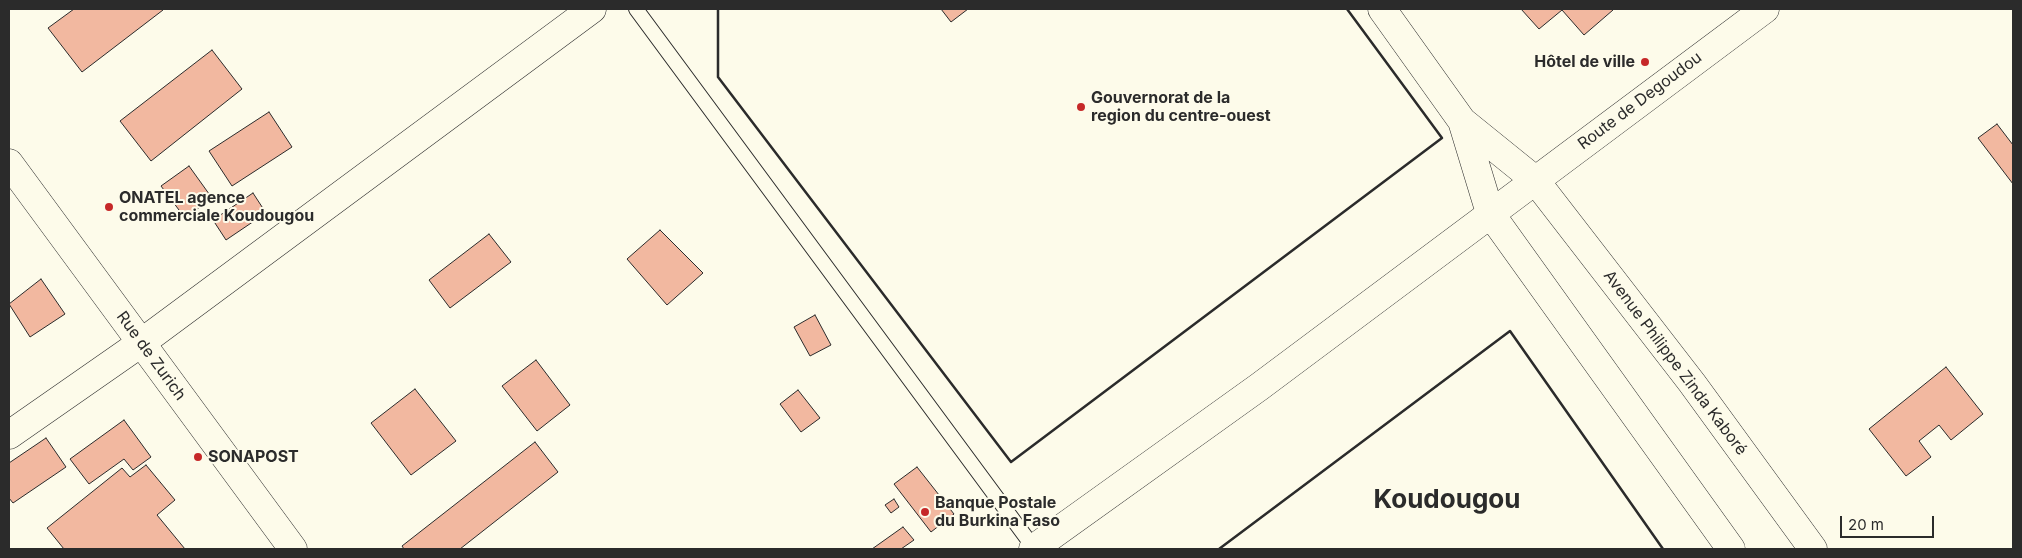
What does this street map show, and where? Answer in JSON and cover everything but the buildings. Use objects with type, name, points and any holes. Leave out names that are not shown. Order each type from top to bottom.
[{"type":"main road","points":[[9,435],[141,343],[592,9]]},
{"type":"main road","points":[[1382,9],[1462,121],[1490,213],[1731,549]]},
{"type":"main road","name":"Route de Degoudou","points":[[1034,549],[1259,387],[1765,9]]},
{"type":"main road","name":"Avenue Philippe Zinda Kaboré","points":[[1462,121],[1525,188],[1692,383],[1813,549]]},
{"type":"main road","name":"Rue de Zurich","points":[[9,163],[293,549]]},
{"type":"lane","points":[[636,9],[1034,549]]},
{"type":"wall","points":[[718,9],[718,77],[1011,462],[1442,138],[1347,9]]},
{"type":"wall","points":[[1219,549],[1510,331],[1663,549]]},
{"type":"place","name":"Hôtel de ville","points":[[1645,62]]},
{"type":"place","name":"Gouvernorat de la region du centre-ouest","points":[[1081,107]]},
{"type":"place","name":"ONATEL agence commerciale Koudougou","points":[[109,207]]},
{"type":"place","name":"SONAPOST","points":[[198,457]]},
{"type":"place","name":"Banque Postale du Burkina Faso","points":[[925,512]]},
{"type":"district","name":"Koudougou","points":[[1447,500]]}]
